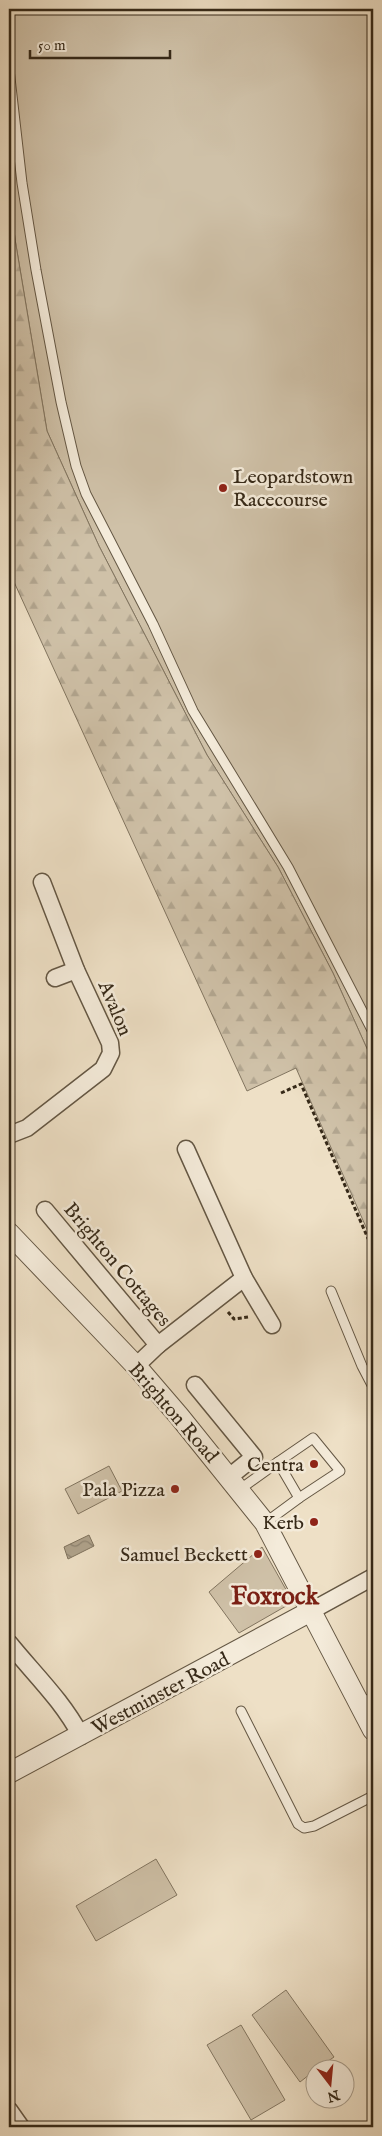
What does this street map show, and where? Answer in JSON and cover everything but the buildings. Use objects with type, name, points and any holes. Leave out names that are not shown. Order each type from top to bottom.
[{"type":"street","name":"Avalon","points":[[9,1134],[27,1128],[103,1069],[109,1061],[111,1053],[110,1043],[76,970],[42,882]]},
{"type":"street","points":[[55,978],[76,970]]},
{"type":"street","points":[[186,1150],[186,1169],[244,1278],[269,1320]]},
{"type":"street","name":"Brighton Cottages","points":[[45,1210],[158,1345]]},
{"type":"street","name":"Brighton Road","points":[[9,1233],[136,1366],[265,1523],[310,1611],[367,1700],[373,1730]]},
{"type":"street","points":[[136,1366],[158,1345],[244,1278]]},
{"type":"street","points":[[195,1385],[254,1457],[234,1484]]},
{"type":"street","points":[[310,1611],[373,1577]]},
{"type":"street","name":"Westminster Road","points":[[9,1773],[81,1736],[310,1611]]},
{"type":"street","points":[[9,1643],[53,1692],[69,1714],[81,1736]]},
{"type":"street","points":[[9,2110],[21,2127]]},
{"type":"lane","points":[[9,69],[22,184],[36,270],[61,402],[76,466],[86,494],[153,624],[193,711],[288,867],[373,1032]]},
{"type":"lane","points":[[331,1291],[362,1366],[373,1386]]},
{"type":"lane","points":[[234,1484],[278,1462],[313,1438],[340,1471],[265,1523]]},
{"type":"lane","points":[[278,1462],[299,1498]]},
{"type":"lane","points":[[241,1711],[298,1824],[304,1828],[314,1826],[373,1796]]},
{"type":"path","points":[[281,1093],[301,1084],[373,1250]]},
{"type":"path","points":[[216,1300],[234,1319],[246,1317],[269,1320]]},
{"type":"green space","name":"Leopardstown Racecourse","points":[[9,9],[373,9],[373,1062],[333,973],[278,867],[207,755],[99,546],[47,431],[15,239],[9,182]]},
{"type":"green space","points":[[9,182],[15,239],[47,431],[99,546],[207,755],[278,867],[333,973],[373,1062],[373,1243],[296,1068],[247,1091],[9,571]]},
{"type":"green space","points":[[109,1466],[122,1491],[78,1514],[65,1489]]},
{"type":"green space","points":[[262,1547],[293,1602],[239,1633],[209,1592]]},
{"type":"green space","points":[[156,1859],[177,1895],[96,1941],[76,1906]]},
{"type":"green space","points":[[286,1990],[334,2057],[304,2058],[304,2079],[300,2082],[252,2015]]},
{"type":"green space","points":[[241,2025],[285,2100],[251,2120],[207,2045]]},
{"type":"water","points":[[89,1535],[94,1546],[68,1559],[64,1547]]},
{"type":"place","name":"Leopardstown Racecourse","points":[[223,488]]},
{"type":"place","name":"Centra","points":[[314,1464]]},
{"type":"place","name":"Pala Pizza","points":[[175,1489]]},
{"type":"place","name":"Kerb","points":[[314,1522]]},
{"type":"place","name":"Samuel Beckett","points":[[258,1554]]},
{"type":"district","name":"Foxrock","points":[[275,1595]]}]
